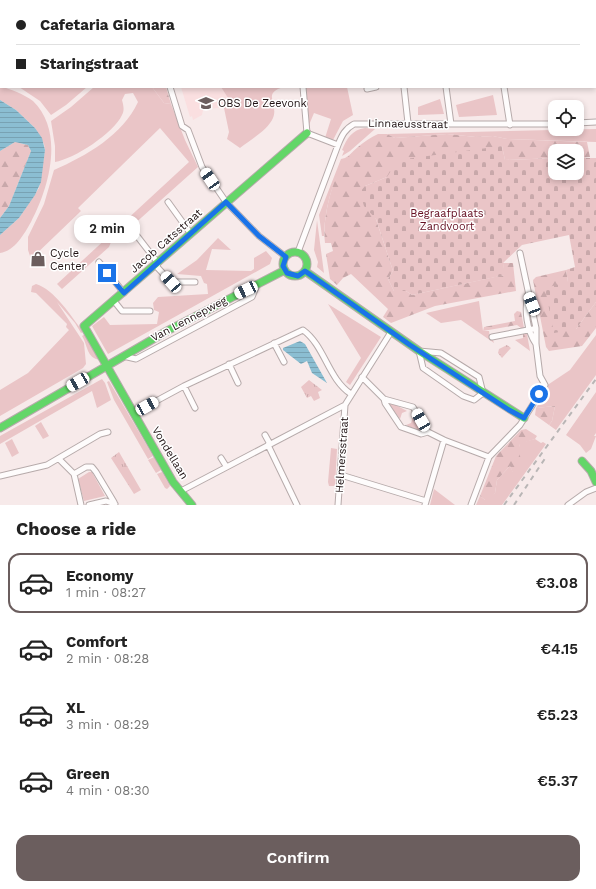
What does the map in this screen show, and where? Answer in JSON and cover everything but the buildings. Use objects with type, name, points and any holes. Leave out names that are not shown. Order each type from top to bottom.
[{"type":"main road","name":"Jacob Catsstraat","points":[[84,326],[124,293],[306,133]]},
{"type":"main road","points":[[291,252],[298,252],[306,259],[307,265],[305,271],[295,276],[285,270],[283,262],[291,252]]},
{"type":"main road","name":"Van Lennepweg","points":[[0,428],[123,356],[229,298],[285,270]]},
{"type":"main road","points":[[305,271],[419,351],[524,418]]},
{"type":"main road","name":"Vondellaan","points":[[84,326],[173,482],[192,505]]},
{"type":"main road","points":[[582,461],[591,471],[596,482]]},
{"type":"street","points":[[170,88],[182,126],[188,130],[196,155],[226,202],[259,236],[286,257]]},
{"type":"street","points":[[303,88],[306,133],[338,145]]},
{"type":"street","points":[[367,89],[372,88]]},
{"type":"street","points":[[404,88],[408,124]]},
{"type":"street","points":[[446,88],[451,124]]},
{"type":"street","points":[[504,88],[510,125]]},
{"type":"street","points":[[584,123],[596,122]]},
{"type":"street","name":"Linnaeusstraat","points":[[298,252],[338,145],[345,131],[354,124],[548,124]]},
{"type":"street","points":[[168,202],[191,234]]},
{"type":"street","points":[[134,232],[158,263],[157,267],[171,282],[195,282]]},
{"type":"street","points":[[471,505],[489,458],[520,425],[545,385],[540,376],[536,344],[536,328],[520,253]]},
{"type":"street","points":[[99,262],[124,293]]},
{"type":"street","name":"Van Lennepweg","points":[[123,356],[136,360],[252,297],[257,284]]},
{"type":"street","points":[[528,294],[525,306],[532,338],[536,344]]},
{"type":"street","points":[[114,301],[122,311],[150,310]]},
{"type":"street","points":[[492,337],[536,328]]},
{"type":"street","points":[[134,413],[184,386],[274,342],[303,330],[312,337],[340,385],[351,394]]},
{"type":"street","points":[[181,491],[226,466],[345,405],[391,332]]},
{"type":"street","points":[[274,342],[284,362]]},
{"type":"street","points":[[419,351],[441,353],[479,377],[483,393],[474,400],[463,396],[423,368],[419,351]]},
{"type":"street","points":[[229,364],[238,383]]},
{"type":"street","points":[[362,378],[384,400],[401,427],[421,434],[428,432]]},
{"type":"street","points":[[184,386],[195,408]]},
{"type":"street","points":[[384,400],[413,407],[428,432],[489,458]]},
{"type":"street","name":"Helmersstraat","points":[[338,505],[345,405]]},
{"type":"street","points":[[0,476],[47,465],[100,434],[108,432]]},
{"type":"street","points":[[265,435],[297,505]]},
{"type":"street","points":[[341,475],[426,503],[444,440]]},
{"type":"street","points":[[221,458],[226,466]]},
{"type":"street","points":[[59,459],[74,474],[81,505]]},
{"type":"street","points":[[74,474],[86,467],[92,467],[115,504]]},
{"type":"street","points":[[568,505],[586,492],[596,488]]},
{"type":"street","points":[[89,505],[106,501],[115,504]]},
{"type":"shaded area","name":"OBS De Zeevonk","points":[[181,88],[222,88],[228,98],[228,104],[224,107],[203,110],[202,115],[193,120],[192,116],[190,117]]},
{"type":"green space","points":[[0,88],[6,88],[33,101],[43,114],[49,128],[51,160],[43,193],[31,222],[15,245],[5,252],[0,253],[0,235],[19,218],[39,188],[45,150],[44,144],[35,128],[16,110],[0,100]]},
{"type":"green space","points":[[20,88],[86,88],[66,105],[51,115],[40,101]]},
{"type":"green space","points":[[93,88],[153,88],[164,103],[171,104],[185,140],[198,167],[132,226],[119,232],[109,247],[62,289],[57,284],[189,162],[160,128],[78,208],[81,211],[31,259],[28,250],[28,237],[44,204],[54,170],[79,158],[102,143],[123,125],[138,102],[133,93],[125,94],[122,100],[124,107],[123,113],[111,130],[82,151],[55,162],[55,146],[51,121],[71,107]]},
{"type":"green space","points":[[153,88],[166,88],[171,104],[164,103]]},
{"type":"green space","points":[[222,88],[280,88],[273,92],[272,100],[274,113],[271,122],[263,131],[240,148],[227,139],[229,132],[224,108],[228,104],[228,98]]},
{"type":"green space","points":[[306,88],[347,88],[353,115],[343,121],[333,140],[325,138],[331,119],[314,113],[309,125]]},
{"type":"green space","points":[[493,95],[497,115],[459,117],[456,105]]},
{"type":"green space","points":[[440,99],[444,114],[418,115],[418,107]]},
{"type":"green space","points":[[360,129],[375,129],[342,156],[344,151],[342,150],[350,135]]},
{"type":"green space","points":[[584,129],[596,129],[596,142],[507,139],[493,136],[476,137],[447,134],[395,138],[387,134],[548,130],[548,136],[584,136]]},
{"type":"green space","points":[[378,134],[387,134],[395,138],[447,134],[476,137],[493,136],[507,139],[587,142],[590,157],[584,157],[584,144],[548,144],[548,158],[505,160],[502,146],[387,177],[365,186],[393,271],[388,279],[394,291],[406,291],[412,295],[504,275],[503,263],[513,263],[516,291],[435,306],[391,323],[383,317],[388,309],[351,274],[343,278],[337,285],[330,279],[326,254],[333,251],[331,243],[325,243],[324,234],[328,202],[339,172],[346,160],[354,151]]},
{"type":"green space","points":[[15,142],[28,145],[31,151],[9,206],[0,218],[0,151]]},
{"type":"green space","name":"Begraafplaats Zandvoort","points":[[502,146],[505,160],[548,158],[548,180],[584,180],[584,158],[596,158],[596,302],[576,329],[554,333],[545,288],[568,282],[566,270],[575,267],[569,235],[522,245],[503,263],[505,275],[412,295],[406,291],[394,291],[388,279],[393,271],[376,219],[364,206],[361,191],[365,186],[387,177],[398,160]]},
{"type":"green space","points":[[354,152],[347,160],[336,180],[328,202],[324,236],[322,236],[319,215],[341,159]]},
{"type":"green space","points":[[317,220],[324,273],[317,267],[318,262],[314,250]]},
{"type":"green space","points":[[218,238],[231,250],[212,249],[206,270],[251,271],[254,269],[254,258],[266,251],[272,258],[270,264],[108,354],[92,326],[104,317],[110,325],[157,324],[159,312],[154,310],[153,303],[158,297],[208,294],[207,284],[204,283],[201,276],[177,274],[197,260]]},
{"type":"green space","points":[[566,270],[576,329],[596,302],[596,328],[582,346],[549,351],[546,347],[533,280],[536,277]]},
{"type":"green space","points":[[36,284],[43,287],[56,297],[83,332],[81,333],[75,323],[57,302],[84,343],[86,364],[83,368],[0,416],[0,390],[28,373],[69,330],[66,327],[67,324],[36,293],[31,292],[32,286]]},
{"type":"green space","points":[[479,301],[483,331],[489,331],[490,338],[494,343],[461,320],[441,323],[426,313]]},
{"type":"green space","points":[[328,304],[381,337],[350,385],[346,382],[361,358]]},
{"type":"green space","points":[[517,311],[521,312],[524,328],[517,325],[483,331],[484,327],[515,321],[514,314]]},
{"type":"green space","points":[[85,334],[100,360],[92,357],[88,351],[82,336]]},
{"type":"green space","points":[[523,334],[527,334],[530,351],[515,340],[523,338]]},
{"type":"green space","points":[[596,335],[596,375],[556,430],[549,425],[552,421],[555,406],[536,408],[546,392],[546,386],[570,370]]},
{"type":"green space","points":[[507,345],[511,348],[502,358],[498,353],[499,349]]},
{"type":"green space","points":[[102,379],[111,400],[97,408],[92,391],[0,444],[0,436]]},
{"type":"green space","points":[[309,380],[322,390],[318,392],[320,398],[314,401],[311,396],[307,398],[301,387]]},
{"type":"green space","points":[[109,381],[153,456],[148,459],[114,400],[107,382]]},
{"type":"green space","points":[[596,392],[596,433],[594,436],[596,436],[591,449],[586,453],[580,445],[566,435]]},
{"type":"green space","points":[[387,402],[390,402],[407,411],[402,413],[400,419],[390,406],[387,405]]},
{"type":"green space","points":[[555,406],[552,421],[549,425],[535,415],[536,408]]},
{"type":"green space","points":[[413,417],[421,429],[424,429],[425,432],[421,432],[406,425],[411,423]]},
{"type":"green space","points":[[41,422],[49,436],[43,439],[35,426]]},
{"type":"green space","points":[[526,429],[537,436],[535,439],[520,444],[519,448],[521,463],[513,473],[510,466],[497,480],[495,493],[489,501],[485,500],[480,496],[496,456],[521,430]]},
{"type":"green space","points":[[12,439],[19,453],[12,457],[5,443]]},
{"type":"green space","points":[[535,439],[546,444],[502,505],[476,505],[480,496],[485,500],[495,493],[497,480],[510,466],[513,472],[520,443]]},
{"type":"green space","points":[[331,448],[337,449],[335,486],[329,486],[328,482]]},
{"type":"green space","points":[[119,452],[141,490],[134,494],[111,458]]},
{"type":"green space","points":[[154,457],[161,470],[156,473],[148,460]]},
{"type":"green space","points":[[89,472],[92,472],[105,496],[84,501],[78,479]]},
{"type":"green space","points":[[162,472],[170,486],[167,489],[157,474]]},
{"type":"green space","points":[[434,489],[455,505],[430,505]]},
{"type":"water","points":[[0,100],[16,110],[35,128],[42,138],[45,150],[41,182],[35,195],[19,218],[0,235],[0,218],[9,206],[31,151],[28,145],[15,142],[0,151]]},
{"type":"water","points":[[300,341],[305,344],[327,383],[312,373],[307,361],[301,364],[283,350],[283,348]]},
{"type":"railway","points":[[504,505],[596,379]]},
{"type":"railway","points":[[514,505],[546,457]]},
{"type":"traffic: fast","points":[[192,505],[173,482],[84,326],[307,133]]},
{"type":"traffic: fast","points":[[295,252],[300,253],[306,259],[307,264],[306,269],[300,275],[295,276],[290,275],[284,269],[283,264],[284,259],[290,253],[295,252]]},
{"type":"traffic: fast","points":[[0,428],[167,331],[285,270]]},
{"type":"traffic: fast","points":[[305,271],[419,351],[524,418]]},
{"type":"traffic: fast","points":[[582,461],[591,471],[596,482]]},
{"type":"place","name":"OBS De Zeevonk","points":[[206,103]]},
{"type":"place","name":"Cycle Center","points":[[38,259]]},
{"type":"route","points":[[107,273],[124,293],[226,202],[259,236],[286,257],[283,262],[283,266],[287,273],[298,276],[305,271],[410,345],[509,410],[524,418],[539,394]]}]
